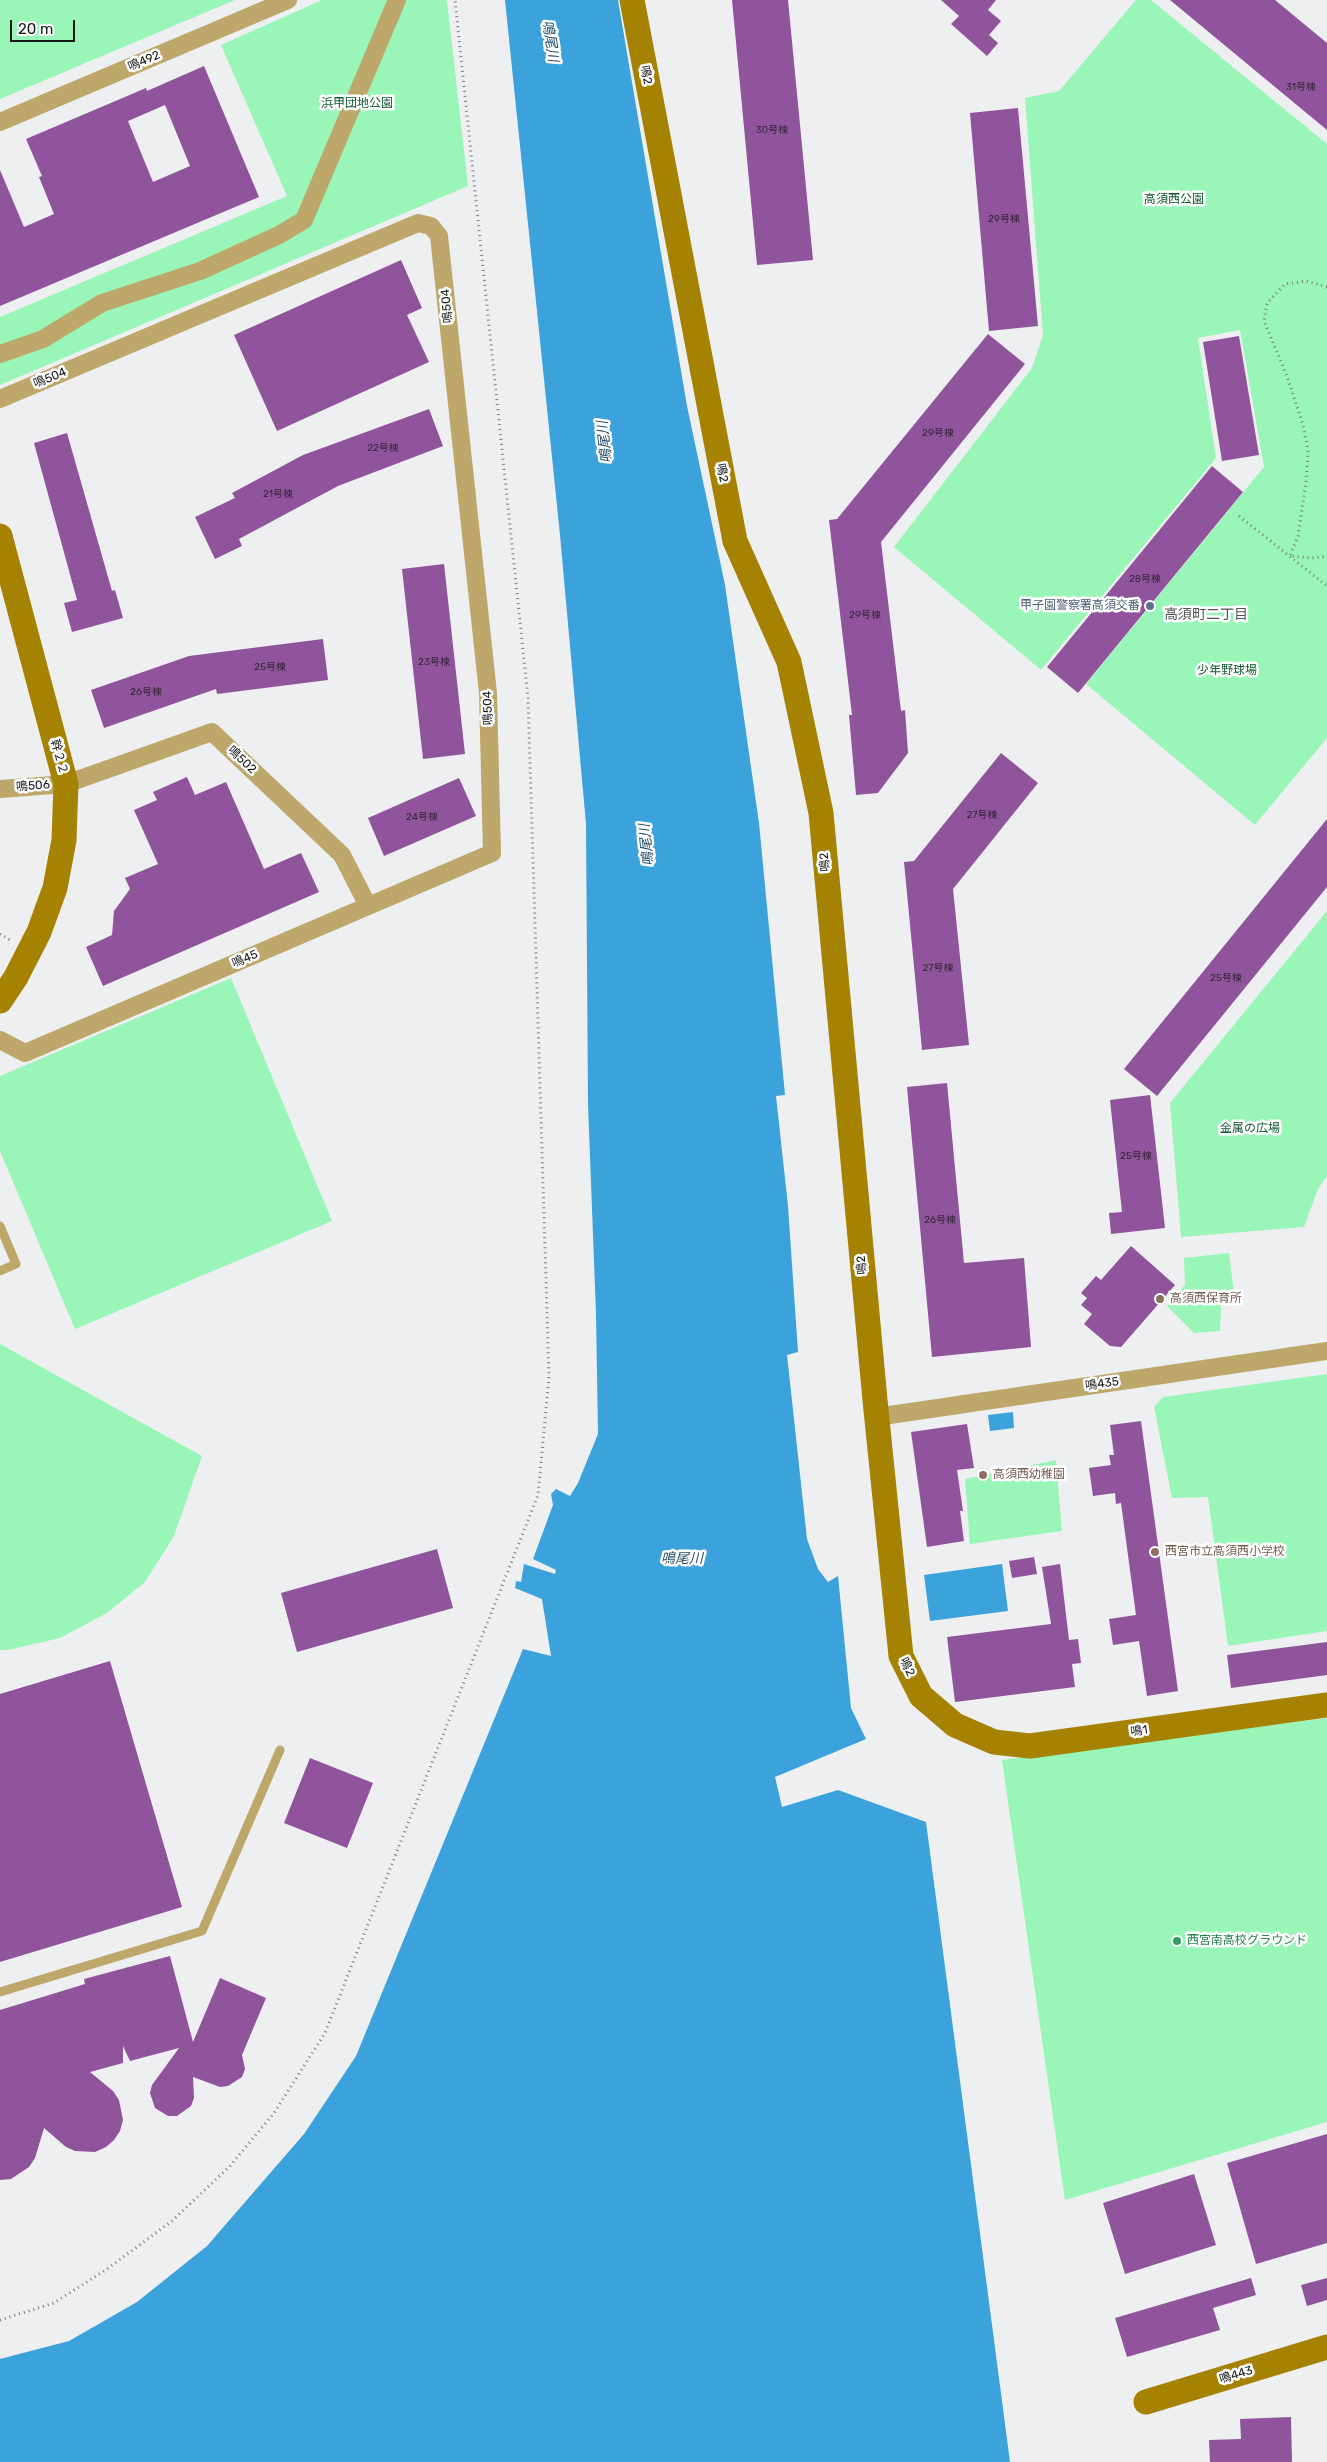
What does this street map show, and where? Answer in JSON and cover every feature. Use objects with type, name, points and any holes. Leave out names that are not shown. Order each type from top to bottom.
[{"type":"street","name":"鳴492","points":[[0,122],[288,0]]},
{"type":"street","points":[[0,354],[43,339],[102,303],[200,271],[279,235],[304,220],[397,0]]},
{"type":"street","name":"鳴2","points":[[632,0],[735,541],[789,662],[821,813],[876,1417],[901,1656],[921,1696],[955,1724]]},
{"type":"street","name":"鳴504","points":[[0,399],[418,223],[431,226],[439,236],[488,693],[492,853]]},
{"type":"street","name":"幹２２","points":[[0,536],[66,784],[64,840],[55,888],[33,944],[16,977],[0,1001]]},
{"type":"street","name":"鳴502","points":[[66,784],[212,732],[342,855],[368,906]]},
{"type":"street","name":"鳴506","points":[[0,789],[66,784]]},
{"type":"street","name":"鳴45","points":[[0,1040],[25,1053],[492,853]]},
{"type":"street","name":"鳴435","points":[[876,1417],[1327,1351]]},
{"type":"street","name":"鳴1","points":[[955,1724],[994,1742],[1030,1746],[1327,1705]]},
{"type":"street","name":"鳴443","points":[[1146,2402],[1327,2347]]},
{"type":"lane","points":[[0,1226],[16,1264],[0,1271]]},
{"type":"lane","points":[[0,1992],[202,1931],[280,1750]]},
{"type":"path","points":[[0,2320],[54,2303],[107,2270],[165,2226],[230,2166],[274,2113],[325,2032],[538,1495],[549,1377],[528,698],[455,0]]},
{"type":"path","points":[[1290,556],[1298,536],[1306,482],[1308,450],[1303,425],[1287,376],[1264,320],[1264,311],[1273,296],[1285,284],[1306,281],[1327,287]]},
{"type":"path","points":[[1239,516],[1327,586]]},
{"type":"path","points":[[1290,556],[1314,558],[1327,556]]},
{"type":"green space","points":[[0,0],[235,0],[0,99]]},
{"type":"green space","name":"浜甲団地公園","points":[[322,0],[447,0],[468,186],[0,385],[0,317],[287,196],[221,45]]},
{"type":"green space","name":"高須西公園","points":[[1136,0],[1151,0],[1327,144],[1327,738],[1255,825],[1086,684],[1264,467],[1240,330],[1198,338],[1216,458],[1041,670],[894,547],[1032,368],[1043,335],[1025,98],[1059,91]]},
{"type":"green space","name":"金属の広場","points":[[1327,911],[1327,1176],[1318,1189],[1304,1227],[1181,1237],[1170,1103]]},
{"type":"green space","points":[[231,978],[332,1221],[75,1329],[0,1151],[0,1076]]},
{"type":"green space","points":[[1229,1253],[1235,1301],[1221,1304],[1220,1331],[1194,1333],[1167,1306],[1185,1285],[1184,1258]]},
{"type":"green space","points":[[0,1344],[202,1456],[174,1536],[145,1582],[107,1613],[60,1638],[8,1650],[0,1650]]},
{"type":"green space","points":[[1327,1374],[1327,1631],[1228,1646],[1208,1497],[1172,1498],[1154,1407],[1163,1397]]},
{"type":"green space","points":[[1056,1460],[1062,1531],[970,1544],[965,1479]]},
{"type":"green space","name":"西宮南高校グラウンド","points":[[1327,1718],[1327,2122],[1065,2200],[1002,1760]]},
{"type":"water","name":"鳴尾川","points":[[505,0],[618,0],[687,406],[725,585],[759,823],[785,1095],[776,1096],[788,1206],[798,1352],[787,1355],[807,1539],[818,1569],[828,1582],[838,1576],[851,1708],[866,1739],[775,1777],[782,1807],[838,1790],[926,1822],[1010,2462],[0,2462],[0,2359],[69,2341],[137,2302],[207,2246],[304,2134],[356,2056],[523,1649],[551,1656],[542,1599],[515,1588],[516,1581],[521,1582],[524,1564],[555,1574],[556,1570],[533,1559],[553,1505],[551,1494],[556,1489],[570,1496],[578,1483],[598,1434],[596,1314],[588,1104],[586,824],[560,535]]},
{"type":"water","points":[[1013,1412],[1014,1428],[990,1431],[988,1415]]},
{"type":"water","points":[[1002,1564],[1008,1611],[930,1621],[924,1575]]},
{"type":"building","points":[[732,0],[788,0],[813,260],[757,265]]},
{"type":"building","points":[[941,0],[996,0],[988,10],[1001,21],[989,35],[998,43],[987,56],[951,24],[959,16]]},
{"type":"building","points":[[1170,0],[1275,0],[1327,43],[1327,130]]},
{"type":"building","points":[[204,66],[259,197],[0,306],[0,170],[24,227],[54,214],[39,177],[42,176],[26,139],[146,88],[147,91]],"holes":[[[165,105],[190,166],[153,182],[128,121]]]},
{"type":"building","points":[[1018,108],[1038,326],[989,331],[970,113]]},
{"type":"building","points":[[401,260],[422,308],[407,315],[429,362],[277,431],[234,335]]},
{"type":"building","points":[[988,334],[1025,364],[881,542],[901,711],[905,710],[908,753],[878,793],[856,795],[849,715],[852,715],[829,520],[837,519]]},
{"type":"building","points":[[1239,336],[1259,455],[1222,461],[1203,342]]},
{"type":"building","points":[[429,409],[443,446],[338,486],[239,539],[242,546],[215,559],[195,517],[235,498],[232,493],[303,455]]},
{"type":"building","points":[[67,433],[112,591],[115,590],[123,618],[72,632],[64,603],[77,600],[34,443]]},
{"type":"building","points":[[1212,466],[1243,492],[1078,693],[1047,667]]},
{"type":"building","points":[[444,564],[465,754],[423,759],[402,569]]},
{"type":"building","points":[[323,639],[328,680],[217,694],[216,689],[104,728],[91,690],[189,656]]},
{"type":"building","points":[[1001,753],[1038,783],[953,889],[969,1045],[922,1050],[904,862],[914,861]]},
{"type":"building","points":[[187,777],[195,795],[226,782],[264,869],[301,853],[319,892],[103,986],[86,947],[112,935],[114,911],[130,889],[125,878],[158,864],[134,810],[157,800],[153,792]]},
{"type":"building","points":[[459,778],[476,816],[384,856],[368,818]]},
{"type":"building","points":[[1327,819],[1327,887],[1157,1096],[1124,1069]]},
{"type":"building","points":[[947,1083],[964,1263],[1024,1258],[1031,1347],[932,1357],[907,1087]]},
{"type":"building","points":[[1150,1095],[1165,1228],[1111,1234],[1109,1213],[1122,1212],[1110,1100]]},
{"type":"building","points":[[1131,1246],[1175,1285],[1121,1347],[1110,1346],[1084,1324],[1092,1314],[1081,1305],[1087,1298],[1081,1293],[1096,1276],[1101,1280]]},
{"type":"building","points":[[1141,1421],[1178,1691],[1147,1696],[1139,1641],[1113,1645],[1109,1619],[1136,1615],[1121,1503],[1116,1504],[1115,1493],[1093,1496],[1089,1468],[1111,1465],[1109,1455],[1114,1455],[1110,1425]]},
{"type":"building","points":[[967,1424],[974,1468],[957,1470],[963,1511],[960,1511],[964,1541],[927,1547],[911,1432]]},
{"type":"building","points":[[437,1549],[453,1608],[297,1652],[281,1593]]},
{"type":"building","points":[[1034,1557],[1037,1574],[1012,1578],[1009,1561]]},
{"type":"building","points":[[1060,1564],[1069,1640],[1078,1639],[1081,1663],[1072,1664],[1075,1687],[955,1702],[947,1637],[1051,1624],[1042,1567]]},
{"type":"building","points":[[1327,1642],[1327,1675],[1231,1688],[1227,1655]]},
{"type":"building","points":[[110,1661],[182,1907],[0,1962],[0,1694]]},
{"type":"building","points":[[310,1758],[373,1783],[347,1848],[284,1823]]},
{"type":"building","points":[[170,1956],[193,2042],[220,1978],[266,1998],[242,2055],[245,2069],[242,2077],[228,2086],[220,2087],[193,2077],[194,2098],[191,2106],[177,2116],[168,2116],[155,2108],[150,2093],[152,2085],[179,2048],[130,2061],[123,2046],[123,2063],[90,2072],[113,2091],[119,2100],[123,2120],[120,2131],[114,2140],[106,2147],[95,2152],[75,2151],[66,2147],[44,2128],[35,2158],[29,2167],[11,2179],[0,2180],[0,2010],[85,1984],[84,1979]]},
{"type":"building","points":[[1327,2134],[1327,2243],[1256,2264],[1227,2163]]},
{"type":"building","points":[[1194,2174],[1216,2245],[1125,2274],[1103,2203]]},
{"type":"building","points":[[1251,2278],[1256,2295],[1213,2308],[1220,2330],[1127,2357],[1115,2318]]},
{"type":"building","points":[[1327,2278],[1327,2300],[1307,2306],[1301,2285]]},
{"type":"building","points":[[1291,2417],[1292,2462],[1210,2462],[1209,2440],[1241,2439],[1240,2419]]},
{"type":"place","name":"甲子園警察署高須交番","points":[[1150,606]]},
{"type":"place","name":"高須西保育所","points":[[1160,1299]]},
{"type":"place","name":"高須西幼稚園","points":[[983,1475]]},
{"type":"place","name":"西宮市立高須西小学校","points":[[1155,1552]]},
{"type":"place","name":"西宮南高校グラウンド","points":[[1177,1941]]},
{"type":"district","name":"高須町二丁目","points":[[1206,615]]},
{"type":"park label","name":"少年野球場","points":[[1227,671]]}]
